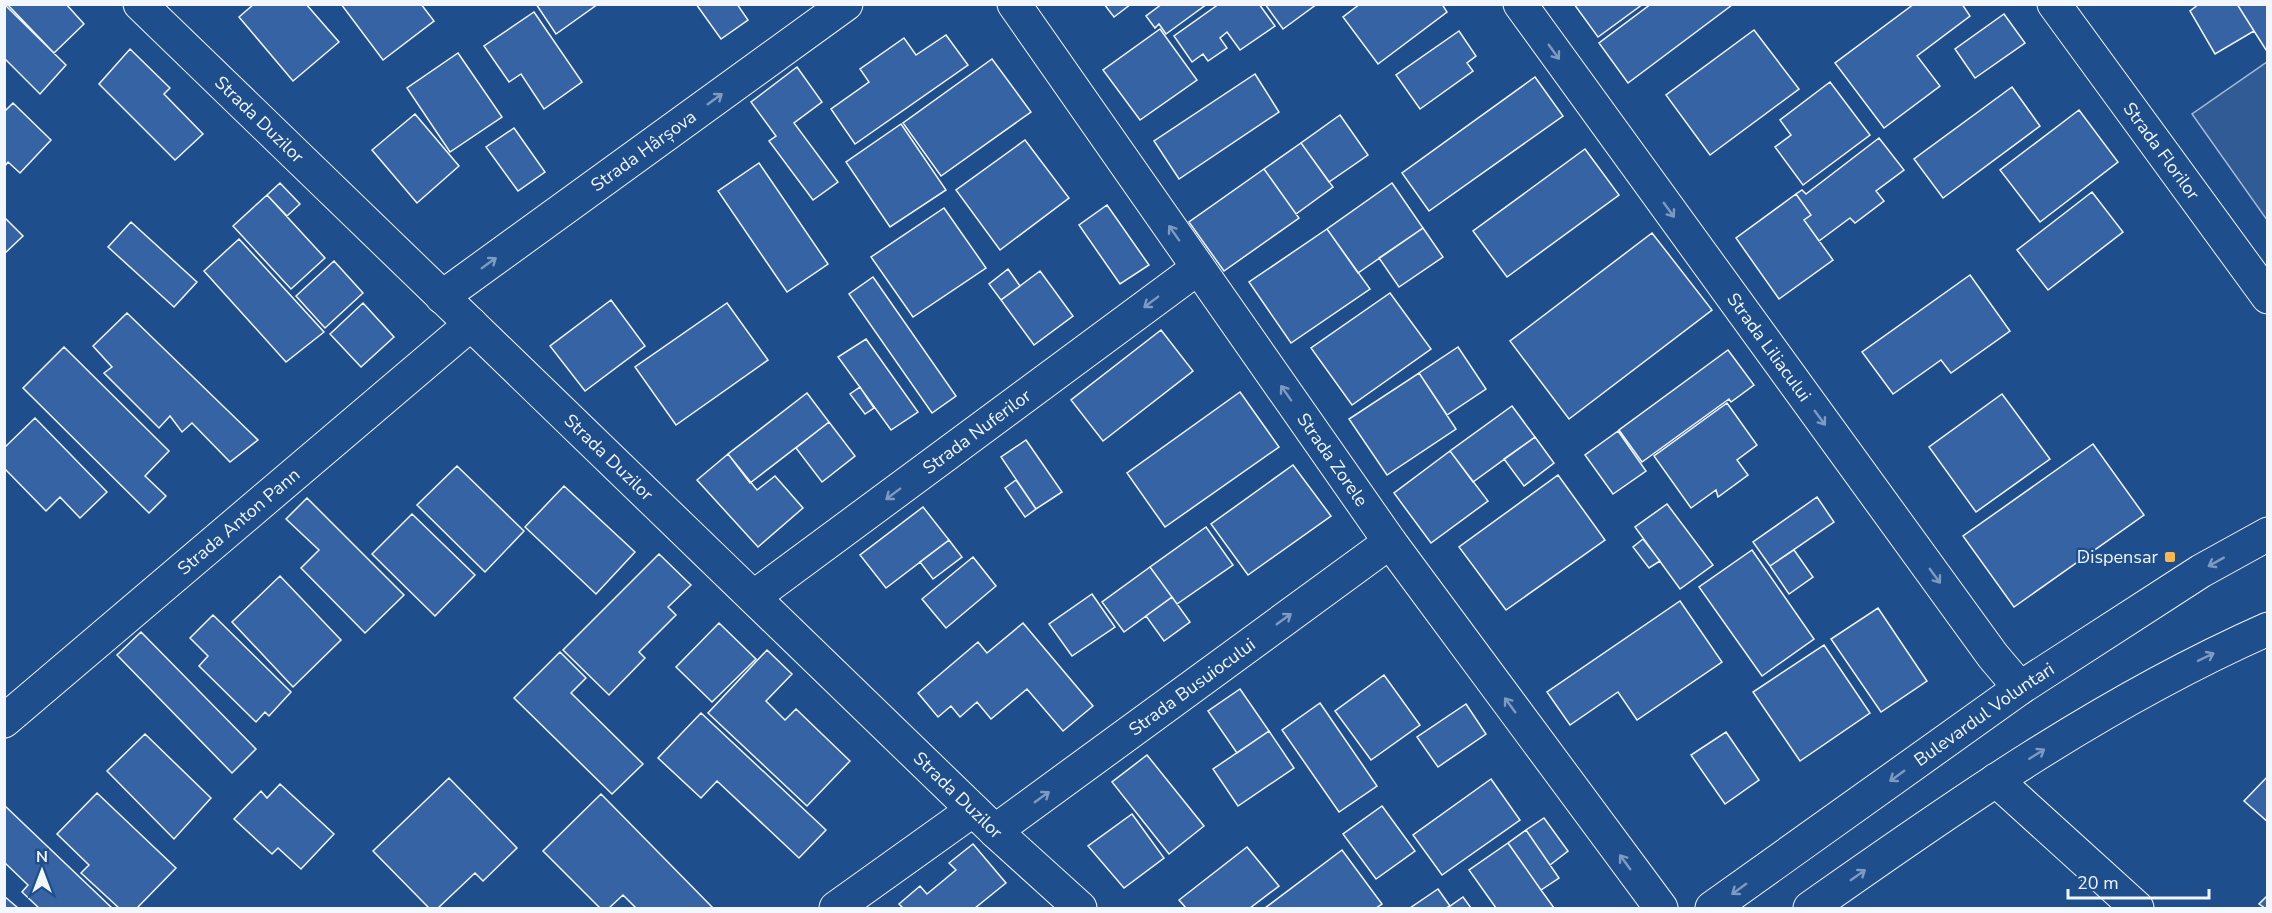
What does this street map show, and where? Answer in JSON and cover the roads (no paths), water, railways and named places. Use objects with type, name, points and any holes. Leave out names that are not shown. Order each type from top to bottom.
[{"type":"main road","name":"Strada Duzilor","points":[[140,4],[755,596],[984,820],[1080,909]]},
{"type":"main road","name":"Strada Hârșova","points":[[442,297],[846,4]]},
{"type":"main road","name":"Strada Zorele","points":[[1014,4],[1390,542],[1661,909]]},
{"type":"main road","name":"Strada Liliacului","points":[[1520,4],[1979,637],[2020,688]]},
{"type":"main road","name":"Strada Florilor","points":[[2054,4],[2268,297]]},
{"type":"main road","name":"Strada Nuferilor","points":[[755,596],[1198,268]]},
{"type":"main road","name":"Strada Anton Pann","points":[[4,720],[471,324]]},
{"type":"main road","name":"Bulevardul Voluntari","points":[[1712,909],[2020,688],[2201,571],[2268,534]]},
{"type":"main road","name":"Strada Busuiocului","points":[[836,909],[984,820],[1390,542]]},
{"type":"main road","points":[[1810,909],[1996,780],[2083,725],[2202,658],[2268,629]]},
{"type":"main road","points":[[1996,780],[2137,909]]},
{"type":"place","name":"Dispensar","points":[[2170,557]]}]
